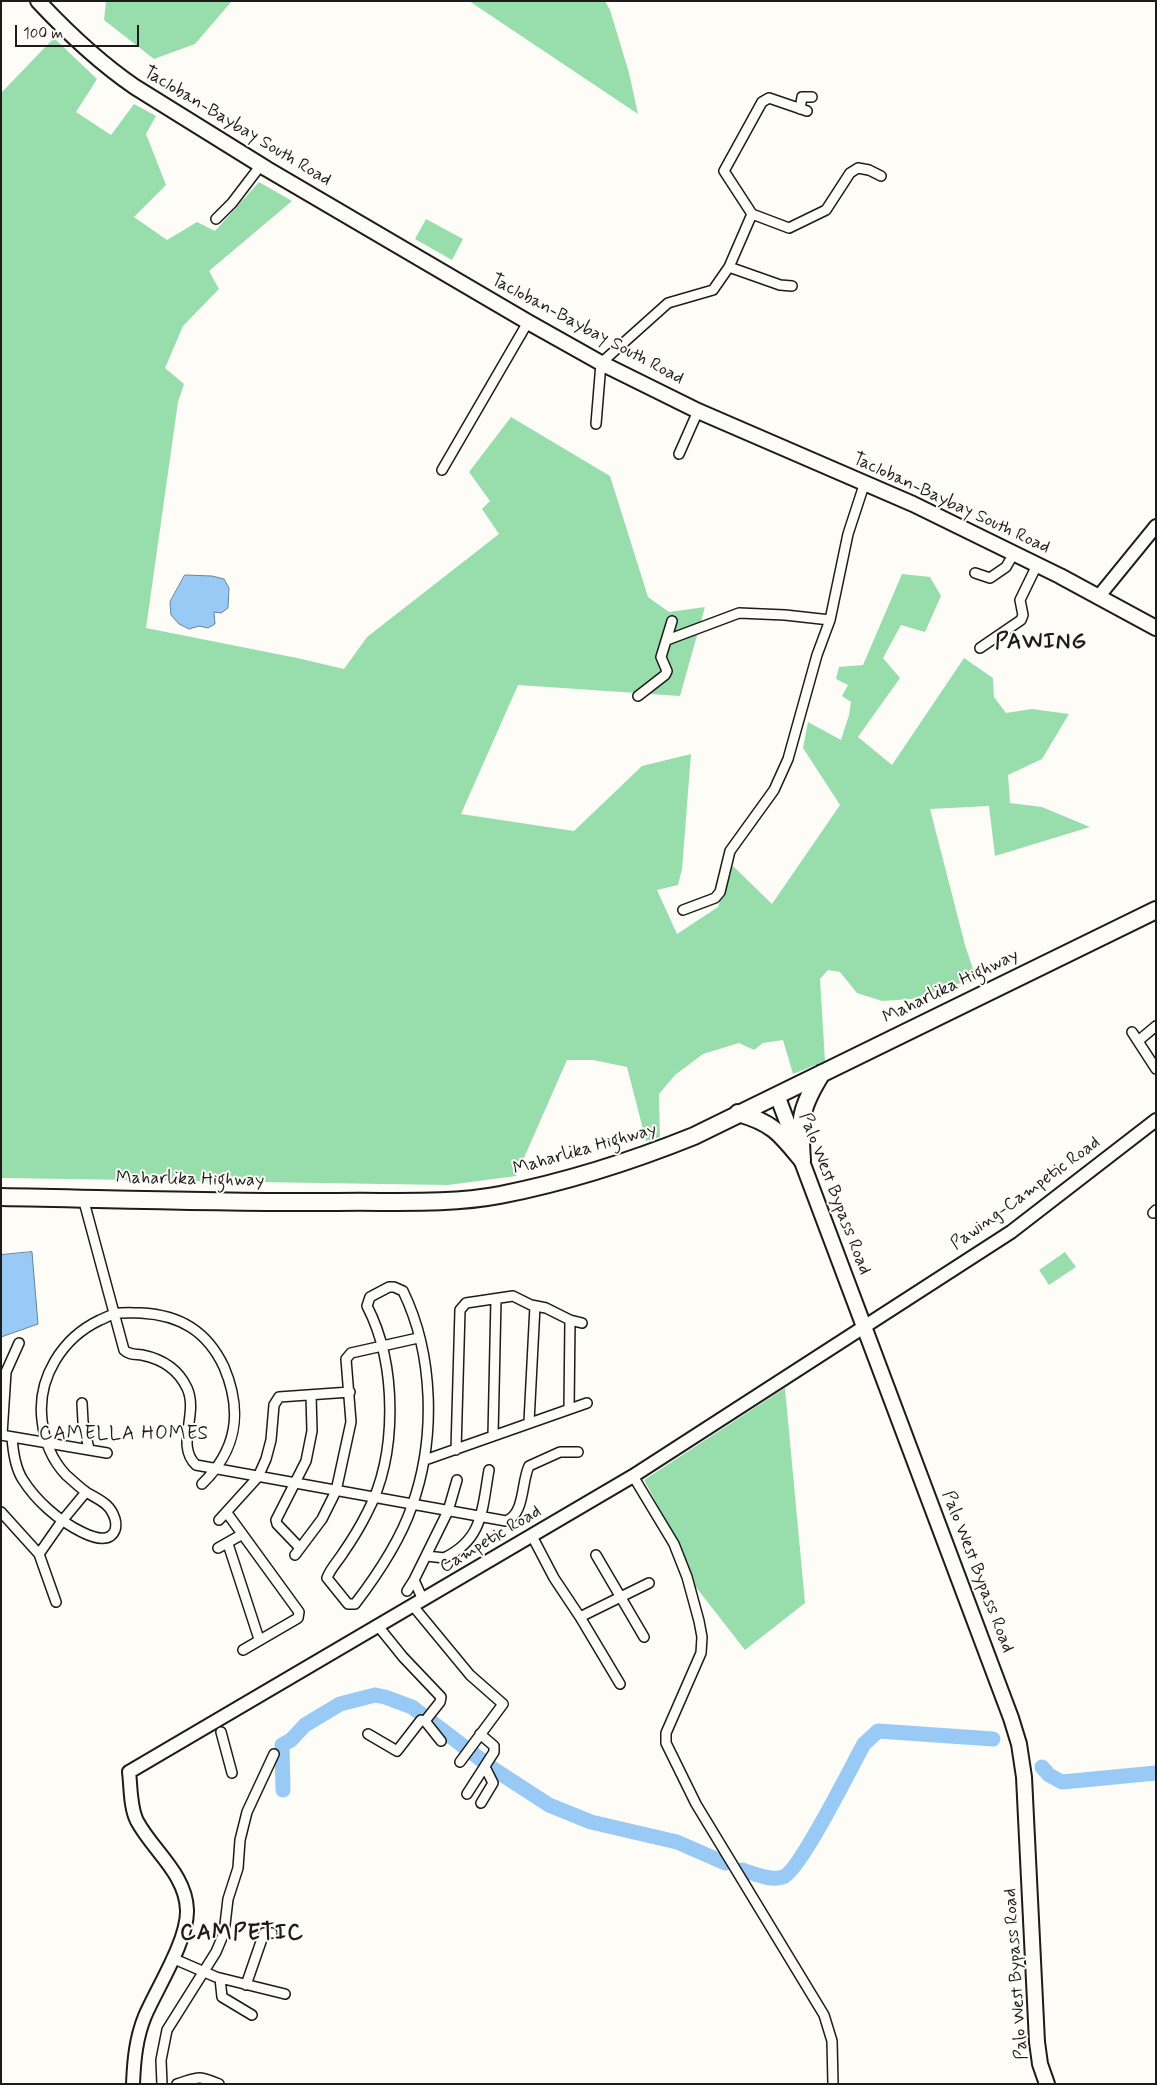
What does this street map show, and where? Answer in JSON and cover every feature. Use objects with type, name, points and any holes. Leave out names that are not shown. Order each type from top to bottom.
[{"type":"highway","name":"Maharlika Highway","points":[[1,1197],[310,1202],[440,1201],[499,1195],[566,1179],[641,1158],[694,1136],[823,1071],[1156,910]]},
{"type":"highway","points":[[802,1160],[800,1130],[802,1112],[809,1093],[823,1071]]},
{"type":"highway","points":[[738,1114],[755,1118],[772,1126],[802,1160]]},
{"type":"main road","name":"Tacloban-Baybay South Road","points":[[38,1],[56,20],[118,75],[191,123],[601,363],[698,411],[865,482],[1014,553],[1099,596],[1156,628]]},
{"type":"main road","name":"Palo West Bypass Road","points":[[777,1095],[1011,1718],[1019,1744],[1024,1777],[1037,2042],[1040,2064],[1047,2084]]},
{"type":"street","points":[[812,97],[802,97],[804,110],[774,99],[765,99],[724,171],[752,214],[789,228],[826,210],[850,173],[858,168],[869,170],[882,176]]},
{"type":"street","points":[[216,219],[232,203],[262,165]]},
{"type":"street","points":[[596,424],[601,363],[668,303],[713,290],[729,267],[752,214]]},
{"type":"street","points":[[729,267],[780,285],[792,286]]},
{"type":"street","points":[[442,470],[528,322]]},
{"type":"street","points":[[679,454],[698,411]]},
{"type":"street","points":[[683,910],[715,898],[720,892],[730,851],[774,790],[788,759],[817,655],[830,620],[848,534],[865,482]]},
{"type":"street","points":[[1099,596],[1156,526]]},
{"type":"street","points":[[975,574],[990,578],[1006,568],[1014,553]]},
{"type":"street","points":[[980,648],[1021,620],[1023,615],[1020,600],[1037,565]]},
{"type":"street","points":[[667,640],[739,613],[785,615],[830,620]]},
{"type":"street","points":[[638,696],[665,675],[667,671],[661,657],[672,620]]},
{"type":"street","points":[[1138,1041],[1156,1026]]},
{"type":"street","points":[[1132,1032],[1156,1069]]},
{"type":"street","name":"Pawing-Campetic Road","points":[[863,1326],[1011,1232],[1156,1120]]},
{"type":"street","points":[[84,1198],[113,1314],[125,1352],[159,1360],[173,1368],[183,1380],[191,1402],[192,1413],[186,1443],[193,1462],[200,1467],[412,1506],[506,1521],[511,1519],[518,1511],[529,1466],[560,1452],[578,1452]]},
{"type":"street","points":[[394,1286],[403,1290],[408,1302],[425,1370],[427,1393],[425,1460],[412,1506],[393,1545],[375,1576],[355,1604],[351,1605],[348,1604],[327,1578],[356,1532],[374,1498],[385,1460],[390,1413],[382,1346],[367,1306],[367,1301],[370,1297],[394,1286]]},
{"type":"street","points":[[456,1450],[460,1310],[466,1303],[513,1296],[535,1306],[546,1308],[570,1320],[582,1323]]},
{"type":"street","points":[[493,1436],[496,1299]]},
{"type":"street","points":[[529,1422],[535,1306]]},
{"type":"street","points":[[12,1437],[13,1453],[23,1480],[48,1509],[62,1521],[92,1536],[104,1539],[111,1537],[116,1524],[113,1513],[107,1504],[86,1492],[66,1475],[46,1442],[41,1400],[44,1384],[51,1366],[76,1334],[93,1324],[113,1314],[156,1314],[170,1316],[186,1323],[208,1343],[220,1358],[233,1394],[235,1418],[230,1444],[216,1470],[202,1484]]},
{"type":"street","points":[[569,1409],[570,1320]]},
{"type":"street","name":"Campetic Road","points":[[172,1958],[186,1921],[185,1897],[173,1871],[136,1820],[132,1804],[129,1772],[220,1727],[378,1626],[633,1476],[863,1326]]},
{"type":"street","points":[[312,1395],[312,1431],[306,1461],[296,1484],[276,1520],[298,1552],[322,1519],[336,1491],[350,1429],[350,1392],[346,1359],[351,1354],[418,1338]]},
{"type":"street","points":[[19,1343],[4,1371],[2,1435],[107,1453]]},
{"type":"street","points":[[219,1520],[258,1477],[266,1459],[271,1440],[275,1401],[279,1397],[350,1392]]},
{"type":"street","points":[[82,1403],[83,1422],[89,1449]]},
{"type":"street","points":[[425,1460],[587,1403]]},
{"type":"street","points":[[427,1556],[438,1558],[450,1555],[470,1540],[480,1517],[490,1470]]},
{"type":"street","points":[[633,1476],[674,1544],[700,1621],[702,1637],[701,1654],[666,1732],[666,1743],[701,1813],[824,2015],[832,2041],[833,2084]]},
{"type":"street","points":[[407,1591],[427,1556],[448,1511],[457,1480]]},
{"type":"street","points":[[39,1554],[62,1521],[86,1492]]},
{"type":"street","points":[[1,1512],[39,1554],[56,1602]]},
{"type":"street","points":[[227,1513],[241,1535],[299,1612],[298,1618],[242,1650]]},
{"type":"street","points":[[218,1548],[241,1535]]},
{"type":"street","points":[[532,1536],[554,1578],[620,1684]]},
{"type":"street","points":[[228,1544],[259,1639]]},
{"type":"street","points":[[596,1555],[644,1637]]},
{"type":"street","points":[[414,1580],[418,1603],[470,1675],[503,1704],[460,1762]]},
{"type":"street","points":[[580,1617],[649,1583]]},
{"type":"street","points":[[368,1734],[398,1751],[421,1720],[426,1718],[440,1702],[441,1697],[403,1657],[378,1626]]},
{"type":"street","points":[[426,1718],[441,1741]]},
{"type":"street","points":[[220,1727],[232,1772]]},
{"type":"street","points":[[467,1794],[493,1756],[494,1748],[480,1734]]},
{"type":"street","points":[[162,2084],[161,2060],[167,2030],[216,1952],[226,1928],[228,1899],[238,1868],[240,1840],[247,1812],[274,1754]]},
{"type":"street","points":[[481,1803],[493,1783],[487,1765]]},
{"type":"street","points":[[246,1985],[264,1933],[272,1933]]},
{"type":"street","points":[[133,2084],[138,2036],[144,2018],[172,1958],[220,1978],[285,1994]]},
{"type":"street","points":[[220,1978],[222,1997],[252,2015]]},
{"type":"street","points":[[177,2084],[195,2077],[202,2077],[219,2084]]},
{"type":"green space","points":[[106,1],[232,1],[195,44],[154,59],[104,20]]},
{"type":"green space","points":[[469,1],[605,1],[610,10],[629,73],[638,114]]},
{"type":"green space","points":[[54,38],[97,79],[76,112],[111,135],[134,104],[156,116],[146,134],[166,185],[134,217],[167,240],[197,222],[215,231],[259,182],[292,201],[209,271],[219,289],[183,326],[165,368],[184,384],[178,402],[146,628],[344,669],[367,637],[499,534],[482,509],[490,501],[469,472],[511,417],[610,476],[648,597],[669,612],[705,607],[680,696],[518,685],[461,814],[574,831],[642,766],[691,754],[682,869],[678,885],[657,890],[677,934],[718,907],[733,866],[772,904],[840,805],[803,748],[808,722],[841,740],[851,702],[842,696],[848,685],[836,679],[839,667],[863,665],[902,574],[930,577],[941,596],[925,632],[901,625],[883,658],[900,678],[858,737],[892,765],[964,658],[993,678],[994,697],[1006,713],[1032,709],[1069,714],[1042,759],[1008,775],[1010,803],[1042,807],[1090,827],[995,856],[989,806],[930,809],[965,945],[976,978],[912,999],[882,1001],[857,993],[840,972],[828,970],[820,979],[825,1061],[793,1074],[783,1040],[763,1043],[754,1050],[739,1043],[703,1054],[675,1075],[659,1094],[660,1137],[646,1141],[627,1067],[593,1060],[567,1060],[516,1176],[448,1185],[2,1178],[1,93]]},
{"type":"green space","points":[[426,219],[463,239],[452,260],[415,239]]},
{"type":"green space","points":[[1065,1252],[1076,1267],[1049,1285],[1039,1270]]},
{"type":"green space","points":[[785,1388],[805,1603],[745,1650],[688,1577],[677,1541],[644,1480]]},
{"type":"water","points":[[185,575],[212,576],[224,579],[229,588],[228,608],[221,613],[214,612],[215,624],[208,628],[199,626],[189,629],[179,624],[171,615],[170,602]]},
{"type":"water","points":[[32,1252],[38,1324],[1,1337],[1,1255]]},
{"type":"waterway","points":[[283,1790],[282,1745],[291,1740],[305,1725],[340,1704],[375,1695],[412,1707],[492,1768],[549,1805],[591,1822],[677,1842],[725,1863]]},
{"type":"waterway","points":[[742,1870],[773,1878],[783,1877],[791,1870],[813,1838],[864,1744],[878,1731],[993,1739]]},
{"type":"waterway","points":[[1042,1767],[1049,1775],[1062,1782],[1156,1773]]},
{"type":"district","name":"PAWING","points":[[1041,643]]},
{"type":"district","name":"CAMELLA HOMES","points":[[124,1435]]},
{"type":"district","name":"CAMPETIC","points":[[242,1934]]}]
